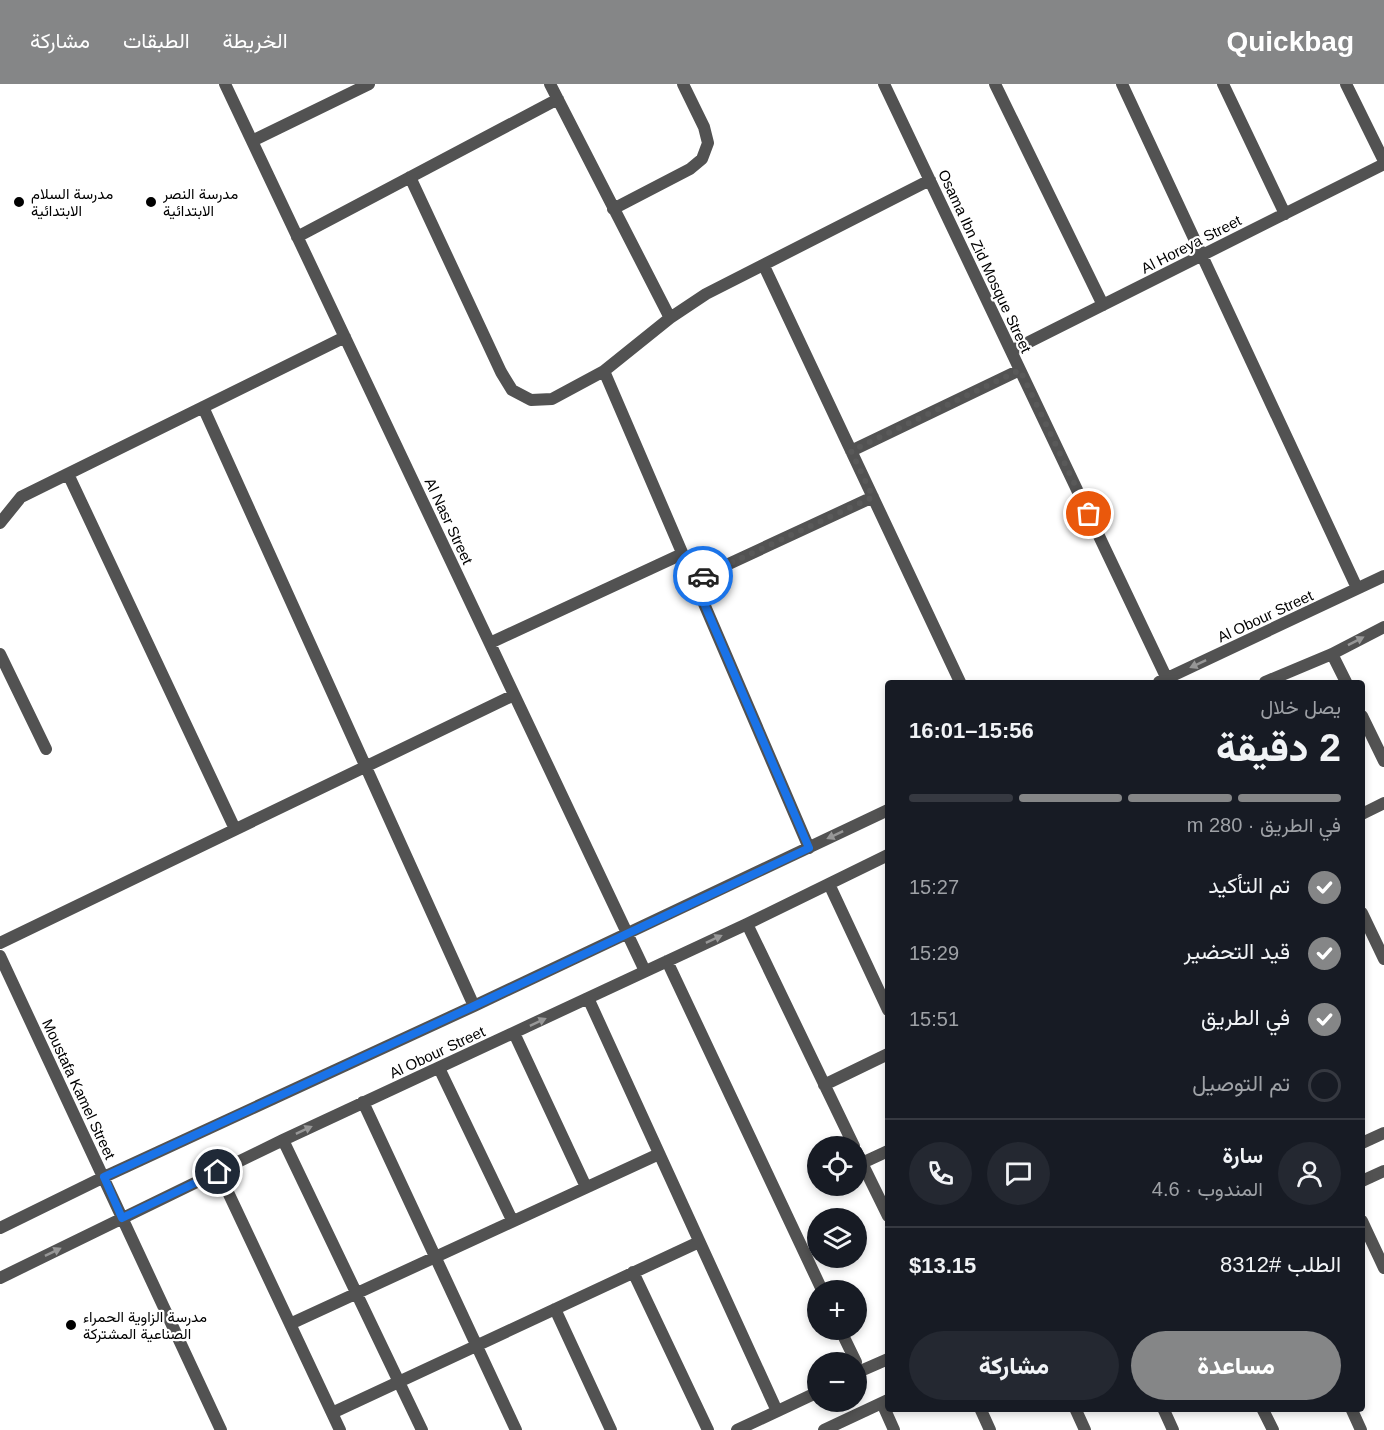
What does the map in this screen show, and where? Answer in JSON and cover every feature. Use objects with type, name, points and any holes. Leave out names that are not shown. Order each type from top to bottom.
[{"type":"street","name":"Al Nasr Street","points":[[225,84],[645,971]]},
{"type":"street","points":[[252,141],[369,84]]},
{"type":"street","points":[[550,84],[670,318]]},
{"type":"street","points":[[613,209],[690,169],[702,159],[708,143],[704,127],[683,84]]},
{"type":"street","name":"Osama Ibn Zid Mosque Street","points":[[884,84],[1020,370],[1163,680]]},
{"type":"street","points":[[995,84],[1103,304]]},
{"type":"street","points":[[1122,84],[1357,588]]},
{"type":"street","points":[[1223,84],[1285,214]]},
{"type":"street","points":[[1346,84],[1384,162]]},
{"type":"street","points":[[297,237],[558,99]]},
{"type":"street","name":"Al Horeya Street","points":[[1011,351],[1384,162]]},
{"type":"street","points":[[410,177],[501,372],[512,390],[531,400],[552,399],[604,371],[670,318],[706,294],[930,180]]},
{"type":"street","points":[[764,266],[959,680]]},
{"type":"street","points":[[0,523],[21,497],[345,337]]},
{"type":"street","points":[[851,451],[1020,370]]},
{"type":"street","points":[[604,371],[809,848]]},
{"type":"street","points":[[203,407],[474,1006]]},
{"type":"street","points":[[68,474],[235,830]]},
{"type":"street","points":[[694,580],[873,497]]},
{"type":"street","points":[[490,643],[682,554]]},
{"type":"street","name":"Al Obour Street","points":[[1165,680],[1384,576]]},
{"type":"street","points":[[1270,680],[1332,654],[1384,627]]},
{"type":"street","points":[[0,654],[46,750]]},
{"type":"street","points":[[1332,654],[1345,680]]},
{"type":"street","points":[[0,943],[514,695]]},
{"type":"street","points":[[1365,722],[1384,761]]},
{"type":"street","points":[[1365,812],[1384,803]]},
{"type":"street","name":"Al Obour Street","points":[[0,1228],[104,1177],[628,934],[885,811]]},
{"type":"street","name":"Al Obour Street","points":[[0,1278],[283,1140],[747,924],[885,856]]},
{"type":"street","points":[[829,884],[885,1004]]},
{"type":"street","points":[[1365,917],[1380,938],[1384,959]]},
{"type":"street","points":[[747,924],[849,1136]]},
{"type":"street","name":"Moustafa Kamel Street","points":[[0,956],[221,1430]]},
{"type":"street","points":[[667,961],[817,1280]]},
{"type":"street","points":[[588,998],[777,1411]]},
{"type":"street","points":[[514,1032],[586,1187]]},
{"type":"street","points":[[824,1085],[885,1055]]},
{"type":"street","points":[[439,1068],[512,1220]]},
{"type":"street","points":[[363,1102],[516,1430]]},
{"type":"street","points":[[1365,1142],[1384,1133]]},
{"type":"street","points":[[283,1140],[422,1430]]},
{"type":"street","points":[[867,1155],[885,1152]]},
{"type":"street","points":[[290,1324],[659,1154]]},
{"type":"street","points":[[1365,1180],[1384,1171]]},
{"type":"street","points":[[218,1172],[340,1430]]},
{"type":"street","points":[[867,1173],[885,1210]]},
{"type":"street","points":[[1365,1227],[1384,1268]]},
{"type":"street","points":[[332,1413],[699,1242]]},
{"type":"street","points":[[633,1272],[708,1430]]},
{"type":"street","points":[[555,1309],[611,1430]]},
{"type":"street","points":[[867,1364],[885,1360]]},
{"type":"street","points":[[737,1430],[807,1397]]},
{"type":"street","points":[[824,1430],[885,1401]]},
{"type":"street","points":[[888,1412],[894,1430]]},
{"type":"street","points":[[982,1412],[990,1430]]},
{"type":"street","points":[[1077,1412],[1085,1430]]},
{"type":"street","points":[[1165,1412],[1173,1430]]},
{"type":"street","points":[[1265,1412],[1272,1430]]},
{"type":"street","points":[[1353,1412],[1361,1430]]},
{"type":"way so far","points":[[703,576],[873,497],[851,451],[1020,370],[1089,514]]},
{"type":"place","name":"مدرسة السلام الابتدائية","points":[[19,202]]},
{"type":"place","name":"مدرسة النصر الابتدائية","points":[[151,202]]},
{"type":"place","name":"مدرسة الزاوية الحمراء الصناعية المشتركة","points":[[71,1325]]},
{"type":"route","points":[[218,1172],[122,1218],[104,1177],[809,848],[694,580],[703,576]]}]
